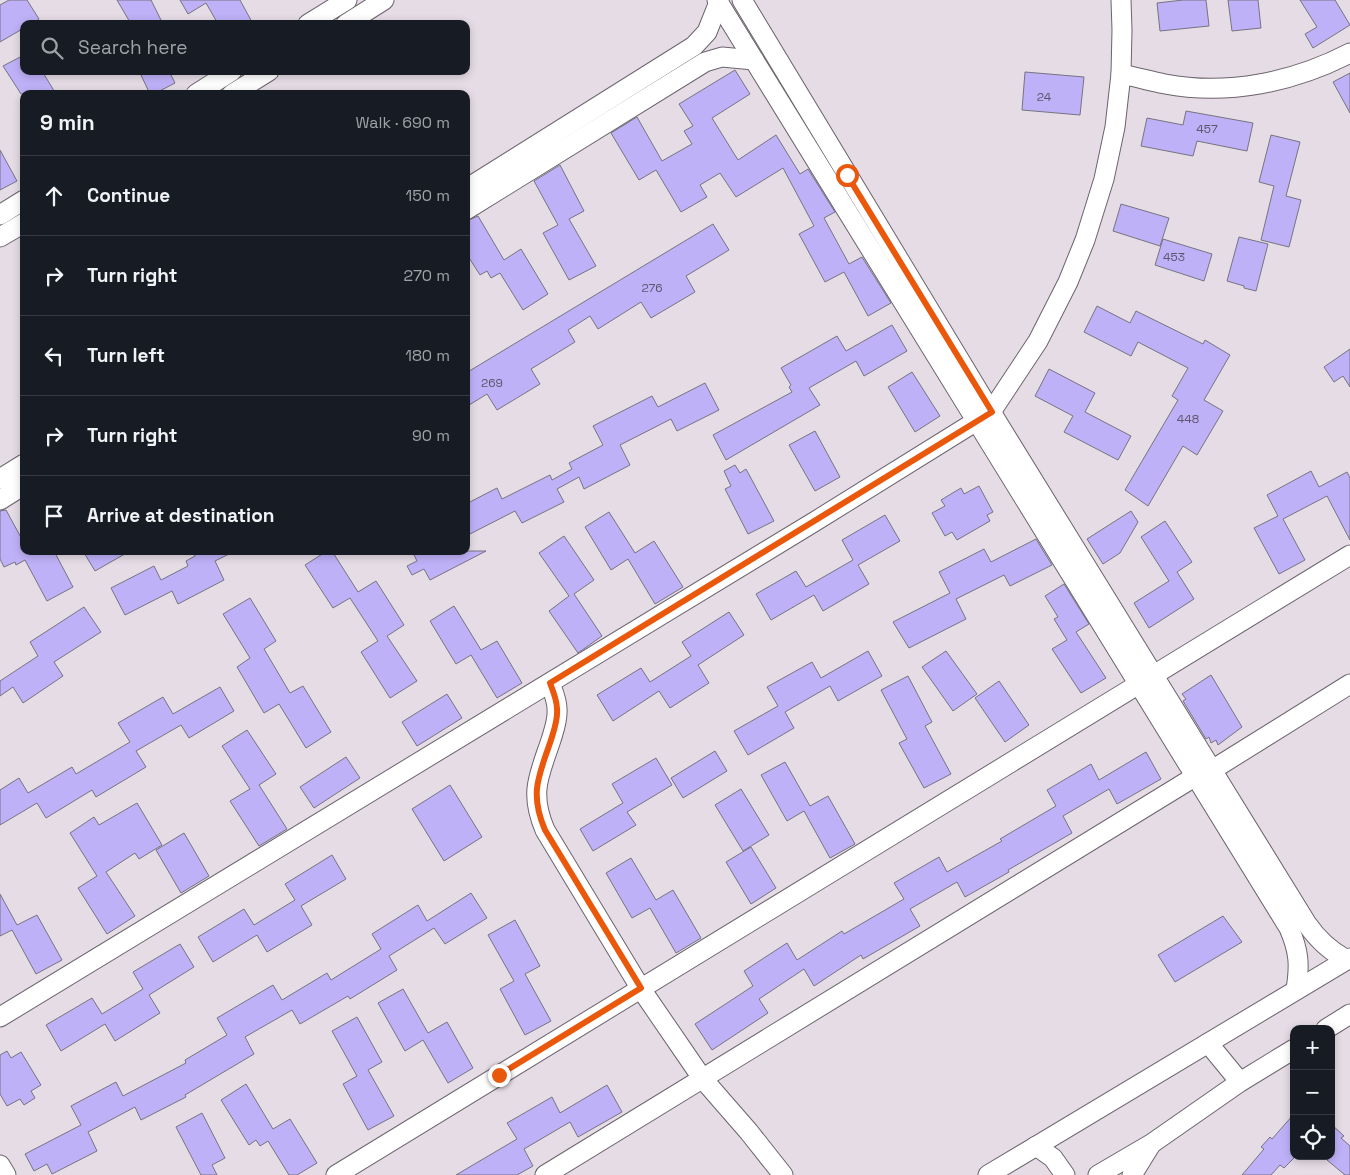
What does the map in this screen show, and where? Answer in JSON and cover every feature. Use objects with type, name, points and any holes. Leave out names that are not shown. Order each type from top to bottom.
[{"type":"street","points":[[314,20],[347,0]]},
{"type":"street","points":[[352,20],[384,0]]},
{"type":"street","points":[[742,0],[984,417]]},
{"type":"street","points":[[0,1017],[984,417],[1038,341],[1068,282],[1086,240],[1104,179],[1115,127],[1121,74],[1121,0]]},
{"type":"street","points":[[718,1],[984,417],[1204,773],[1315,936],[1334,954],[1348,959]]},
{"type":"street","points":[[470,186],[694,46],[707,32],[718,1]]},
{"type":"street","points":[[1121,74],[1183,86],[1208,88],[1249,86],[1288,78],[1329,64],[1350,53]]},
{"type":"street","points":[[470,208],[704,62],[722,57],[754,60]]},
{"type":"street","points":[[202,90],[226,75]]},
{"type":"street","points":[[238,90],[263,75]]},
{"type":"street","points":[[0,215],[20,202]]},
{"type":"street","points":[[0,237],[20,225]]},
{"type":"street","points":[[0,479],[20,466]]},
{"type":"street","points":[[0,500],[20,488]]},
{"type":"street","points":[[336,1175],[1350,555]]},
{"type":"street","points":[[550,683],[558,711],[554,730],[536,783],[538,815],[545,830],[641,988],[702,1078],[783,1175]]},
{"type":"street","points":[[545,1175],[1350,684]]},
{"type":"street","points":[[1204,773],[1290,928],[1298,953],[1299,966],[1296,989]]},
{"type":"street","points":[[988,1175],[1008,1168],[1036,1146],[1348,959]]},
{"type":"street","points":[[1332,1025],[1350,1014]]},
{"type":"street","points":[[1208,1042],[1240,1082]]},
{"type":"street","points":[[1098,1175],[1151,1144],[1240,1082],[1290,1051]]},
{"type":"street","points":[[1132,1175],[1151,1144]]},
{"type":"street","points":[[1036,1146],[1053,1158],[1065,1175]]},
{"type":"street","points":[[0,1165],[6,1175]]},
{"type":"building","points":[[9,0],[27,0],[39,19],[20,20],[20,30],[0,42],[0,5]]},
{"type":"building","points":[[117,0],[151,0],[161,20],[129,20]]},
{"type":"building","points":[[180,0],[240,0],[251,20],[216,20],[206,3],[188,14]]},
{"type":"building","points":[[1206,0],[1209,26],[1160,31],[1157,3]]},
{"type":"building","points":[[1228,0],[1258,0],[1261,28],[1232,31]]},
{"type":"building","points":[[1300,0],[1335,0],[1350,25],[1313,48],[1305,34],[1317,27]]},
{"type":"building","points":[[20,57],[20,75],[44,75],[54,90],[20,90],[20,92],[3,66]]},
{"type":"building","points":[[735,70],[750,94],[712,118],[738,160],[776,135],[800,174],[808,169],[835,212],[824,218],[849,264],[862,257],[891,303],[868,316],[844,272],[825,282],[799,234],[814,226],[783,168],[736,197],[720,173],[700,185],[707,197],[681,212],[656,170],[639,180],[611,133],[637,117],[662,161],[692,144],[684,131],[693,126],[679,104]]},
{"type":"building","points":[[1025,72],[1084,77],[1080,115],[1022,110]]},
{"type":"building","points":[[1350,73],[1350,113],[1333,82]]},
{"type":"building","points":[[141,75],[171,75],[175,83],[162,90],[148,90]]},
{"type":"building","points":[[1186,111],[1253,123],[1247,151],[1197,141],[1193,156],[1141,146],[1147,118],[1183,125]]},
{"type":"building","points":[[1271,135],[1300,142],[1286,196],[1301,200],[1289,247],[1261,240],[1274,186],[1259,182]]},
{"type":"building","points":[[0,150],[17,181],[0,190]]},
{"type":"building","points":[[560,165],[584,211],[569,219],[596,266],[569,280],[543,233],[558,225],[534,181]]},
{"type":"building","points":[[1121,204],[1169,218],[1160,246],[1113,231]]},
{"type":"building","points":[[478,216],[504,260],[521,249],[548,294],[523,310],[500,273],[491,278],[487,271],[480,275],[470,259],[470,219]]},
{"type":"building","points":[[713,224],[729,250],[686,276],[695,292],[651,318],[641,302],[598,329],[590,316],[568,330],[575,342],[531,369],[540,384],[497,410],[487,394],[470,405],[470,371]]},
{"type":"building","points":[[1239,237],[1268,244],[1256,291],[1227,281]]},
{"type":"building","points":[[1163,239],[1212,254],[1204,281],[1155,265]]},
{"type":"building","points":[[1097,306],[1130,323],[1136,311],[1203,344],[1205,340],[1230,355],[1204,400],[1223,411],[1197,455],[1183,446],[1148,506],[1125,490],[1178,400],[1172,396],[1188,368],[1138,342],[1131,356],[1084,332]]},
{"type":"building","points":[[892,325],[907,351],[864,376],[856,361],[809,388],[820,405],[726,460],[713,435],[792,392],[789,387],[791,385],[781,368],[837,336],[846,351]]},
{"type":"building","points":[[1350,349],[1350,387],[1343,376],[1334,382],[1324,367]]},
{"type":"building","points":[[1049,369],[1095,393],[1085,412],[1131,436],[1118,460],[1064,432],[1073,416],[1035,396]]},
{"type":"building","points":[[912,372],[940,416],[915,432],[888,387]]},
{"type":"building","points":[[705,383],[719,410],[677,431],[671,419],[620,445],[630,465],[584,489],[579,477],[557,489],[564,502],[522,523],[515,511],[470,534],[470,502],[497,488],[502,499],[550,475],[552,480],[572,469],[569,463],[603,445],[593,426],[652,396],[658,407]]},
{"type":"building","points":[[815,431],[840,477],[815,491],[789,445]]},
{"type":"building","points":[[735,465],[740,473],[746,469],[774,521],[748,534],[725,489],[731,486],[724,471]]},
{"type":"building","points":[[1311,471],[1319,487],[1347,472],[1350,478],[1350,540],[1327,496],[1283,519],[1305,560],[1279,574],[1254,528],[1278,516],[1267,495]]},
{"type":"building","points":[[979,486],[993,512],[987,515],[990,521],[957,540],[952,532],[945,536],[932,513],[945,506],[941,500],[961,488],[964,494]]},
{"type":"building","points":[[6,510],[20,536],[20,555],[56,555],[73,587],[47,601],[25,560],[16,565],[15,562],[4,567],[0,559],[0,511]]},
{"type":"building","points":[[1131,511],[1138,522],[1120,553],[1103,564],[1087,539]]},
{"type":"building","points":[[609,512],[635,553],[654,541],[683,587],[655,604],[628,559],[611,570],[585,527]]},
{"type":"building","points":[[885,515],[900,541],[858,565],[869,584],[823,611],[814,595],[771,620],[756,594],[796,571],[806,587],[853,560],[842,540]]},
{"type":"building","points":[[1165,521],[1192,562],[1177,572],[1194,599],[1149,628],[1134,603],[1169,581],[1141,537]]},
{"type":"building","points":[[564,536],[594,580],[574,594],[602,636],[578,653],[549,611],[569,596],[539,553]]},
{"type":"building","points":[[1036,539],[1052,565],[1010,586],[1004,575],[956,599],[966,619],[909,648],[893,622],[950,593],[939,572],[984,549],[991,562]]},
{"type":"building","points":[[470,551],[486,551],[430,580],[424,569],[412,575],[407,566],[417,561],[414,555],[470,555]]},
{"type":"building","points":[[85,555],[123,555],[95,571]]},
{"type":"building","points":[[227,555],[215,561],[224,580],[178,604],[172,591],[125,615],[111,588],[154,566],[161,580],[188,566],[186,561],[195,556]]},
{"type":"building","points":[[321,555],[335,555],[358,592],[376,581],[404,625],[387,636],[417,681],[390,698],[361,652],[378,641],[350,598],[333,608],[305,565]]},
{"type":"building","points":[[1064,584],[1089,624],[1076,632],[1106,678],[1081,693],[1052,649],[1067,640],[1054,619],[1058,617],[1045,596]]},
{"type":"building","points":[[250,598],[276,641],[264,649],[290,693],[303,686],[331,732],[306,748],[279,704],[264,713],[237,667],[250,658],[223,614]]},
{"type":"building","points":[[454,606],[481,650],[497,641],[522,683],[497,698],[471,655],[456,664],[430,621]]},
{"type":"building","points":[[84,607],[101,632],[54,662],[63,676],[23,703],[13,687],[0,696],[0,681],[38,656],[30,642]]},
{"type":"building","points":[[729,612],[744,635],[698,665],[709,683],[670,708],[659,691],[613,721],[597,695],[641,668],[650,682],[691,656],[682,642]]},
{"type":"building","points":[[868,651],[882,676],[838,701],[830,686],[785,712],[794,728],[748,755],[734,731],[778,706],[767,687],[812,662],[821,678]]},
{"type":"building","points":[[946,651],[977,694],[953,711],[922,667]]},
{"type":"building","points":[[1211,675],[1242,727],[1218,745],[1216,740],[1211,743],[1209,737],[1206,739],[1183,701],[1186,699],[1182,694]]},
{"type":"building","points":[[908,676],[932,722],[925,726],[951,774],[924,788],[899,743],[907,739],[881,690]]},
{"type":"building","points":[[999,681],[1029,725],[1005,742],[975,698]]},
{"type":"building","points":[[220,687],[234,711],[189,738],[181,725],[136,751],[146,767],[96,797],[92,790],[46,818],[37,803],[0,825],[0,790],[19,778],[28,793],[72,767],[76,774],[130,742],[118,723],[163,697],[173,714]]},
{"type":"building","points":[[447,694],[462,718],[417,746],[402,722]]},
{"type":"building","points":[[247,730],[276,774],[259,785],[287,829],[259,846],[230,801],[250,789],[222,746]]},
{"type":"building","points":[[715,751],[727,771],[683,798],[671,778]]},
{"type":"building","points":[[1146,752],[1161,779],[1117,804],[1109,789],[1063,816],[1072,833],[1008,870],[1009,872],[965,897],[957,882],[910,909],[920,926],[863,959],[861,955],[814,986],[804,969],[759,999],[768,1013],[712,1050],[695,1024],[753,986],[744,971],[787,943],[797,960],[842,931],[844,934],[904,899],[894,883],[939,857],[947,872],[1002,841],[1000,839],[1056,806],[1047,790],[1091,764],[1099,780]]},
{"type":"building","points":[[346,757],[360,778],[314,808],[300,787]]},
{"type":"building","points":[[656,758],[672,785],[627,812],[636,825],[593,851],[580,829],[623,803],[612,784]]},
{"type":"building","points":[[785,762],[810,806],[828,796],[855,844],[830,858],[804,811],[787,821],[761,775]]},
{"type":"building","points":[[450,785],[482,837],[444,861],[412,809]]},
{"type":"building","points":[[741,789],[769,835],[743,851],[715,805]]},
{"type":"building","points":[[137,803],[162,845],[139,859],[135,853],[106,872],[135,916],[107,934],[78,888],[97,876],[70,833],[94,817],[99,825]]},
{"type":"building","points":[[184,833],[209,876],[181,893],[156,850]]},
{"type":"building","points":[[751,847],[776,888],[751,904],[726,862]]},
{"type":"building","points":[[332,855],[346,879],[301,906],[312,925],[267,952],[257,935],[213,962],[198,937],[244,909],[254,925],[295,900],[285,884]]},
{"type":"building","points":[[631,858],[656,900],[673,890],[701,938],[676,953],[650,908],[632,918],[606,873]]},
{"type":"building","points":[[471,893],[487,918],[445,944],[434,928],[389,956],[397,970],[350,999],[348,996],[300,1024],[292,1010],[245,1037],[254,1054],[185,1095],[186,1097],[141,1120],[135,1107],[88,1132],[97,1151],[52,1174],[47,1164],[34,1171],[25,1154],[81,1125],[71,1106],[116,1082],[123,1096],[186,1063],[185,1060],[227,1035],[217,1018],[273,985],[282,1000],[327,973],[331,980],[381,949],[372,934],[418,905],[427,921]]},
{"type":"building","points":[[0,894],[17,925],[37,915],[62,960],[36,974],[12,930],[0,936]]},
{"type":"building","points":[[1223,916],[1242,942],[1175,982],[1158,955]]},
{"type":"building","points":[[515,920],[540,966],[525,974],[551,1021],[525,1035],[500,989],[514,981],[488,935]]},
{"type":"building","points":[[180,944],[194,967],[149,995],[160,1013],[115,1041],[105,1024],[61,1051],[46,1025],[92,998],[102,1014],[143,989],[133,972]]},
{"type":"building","points":[[403,989],[428,1033],[447,1022],[473,1068],[448,1083],[423,1040],[405,1051],[378,1003]]},
{"type":"building","points":[[357,1017],[382,1062],[368,1070],[394,1116],[368,1130],[343,1084],[357,1076],[332,1031]]},
{"type":"building","points":[[7,1051],[11,1058],[21,1052],[41,1085],[31,1091],[35,1098],[24,1105],[20,1099],[7,1106],[0,1094],[0,1055]]},
{"type":"building","points":[[246,1084],[273,1129],[290,1119],[317,1163],[297,1175],[289,1175],[268,1141],[260,1146],[256,1140],[249,1145],[221,1100]]},
{"type":"building","points":[[607,1085],[622,1112],[578,1137],[570,1122],[524,1149],[533,1166],[517,1175],[456,1175],[517,1139],[507,1123],[552,1097],[560,1113]]},
{"type":"building","points":[[202,1113],[225,1158],[212,1165],[217,1175],[201,1175],[176,1127]]},
{"type":"building","points":[[1290,1119],[1290,1160],[1292,1160],[1284,1168],[1280,1165],[1271,1175],[1242,1175],[1264,1149],[1261,1147],[1270,1137],[1272,1139]]},
{"type":"building","points":[[1335,1128],[1344,1136],[1341,1138],[1350,1146],[1350,1175],[1345,1175],[1327,1160],[1335,1160]]},
{"type":"route","points":[[499,1075],[641,988],[545,830],[538,815],[536,783],[554,730],[558,711],[550,683],[992,412],[847,175]]}]
